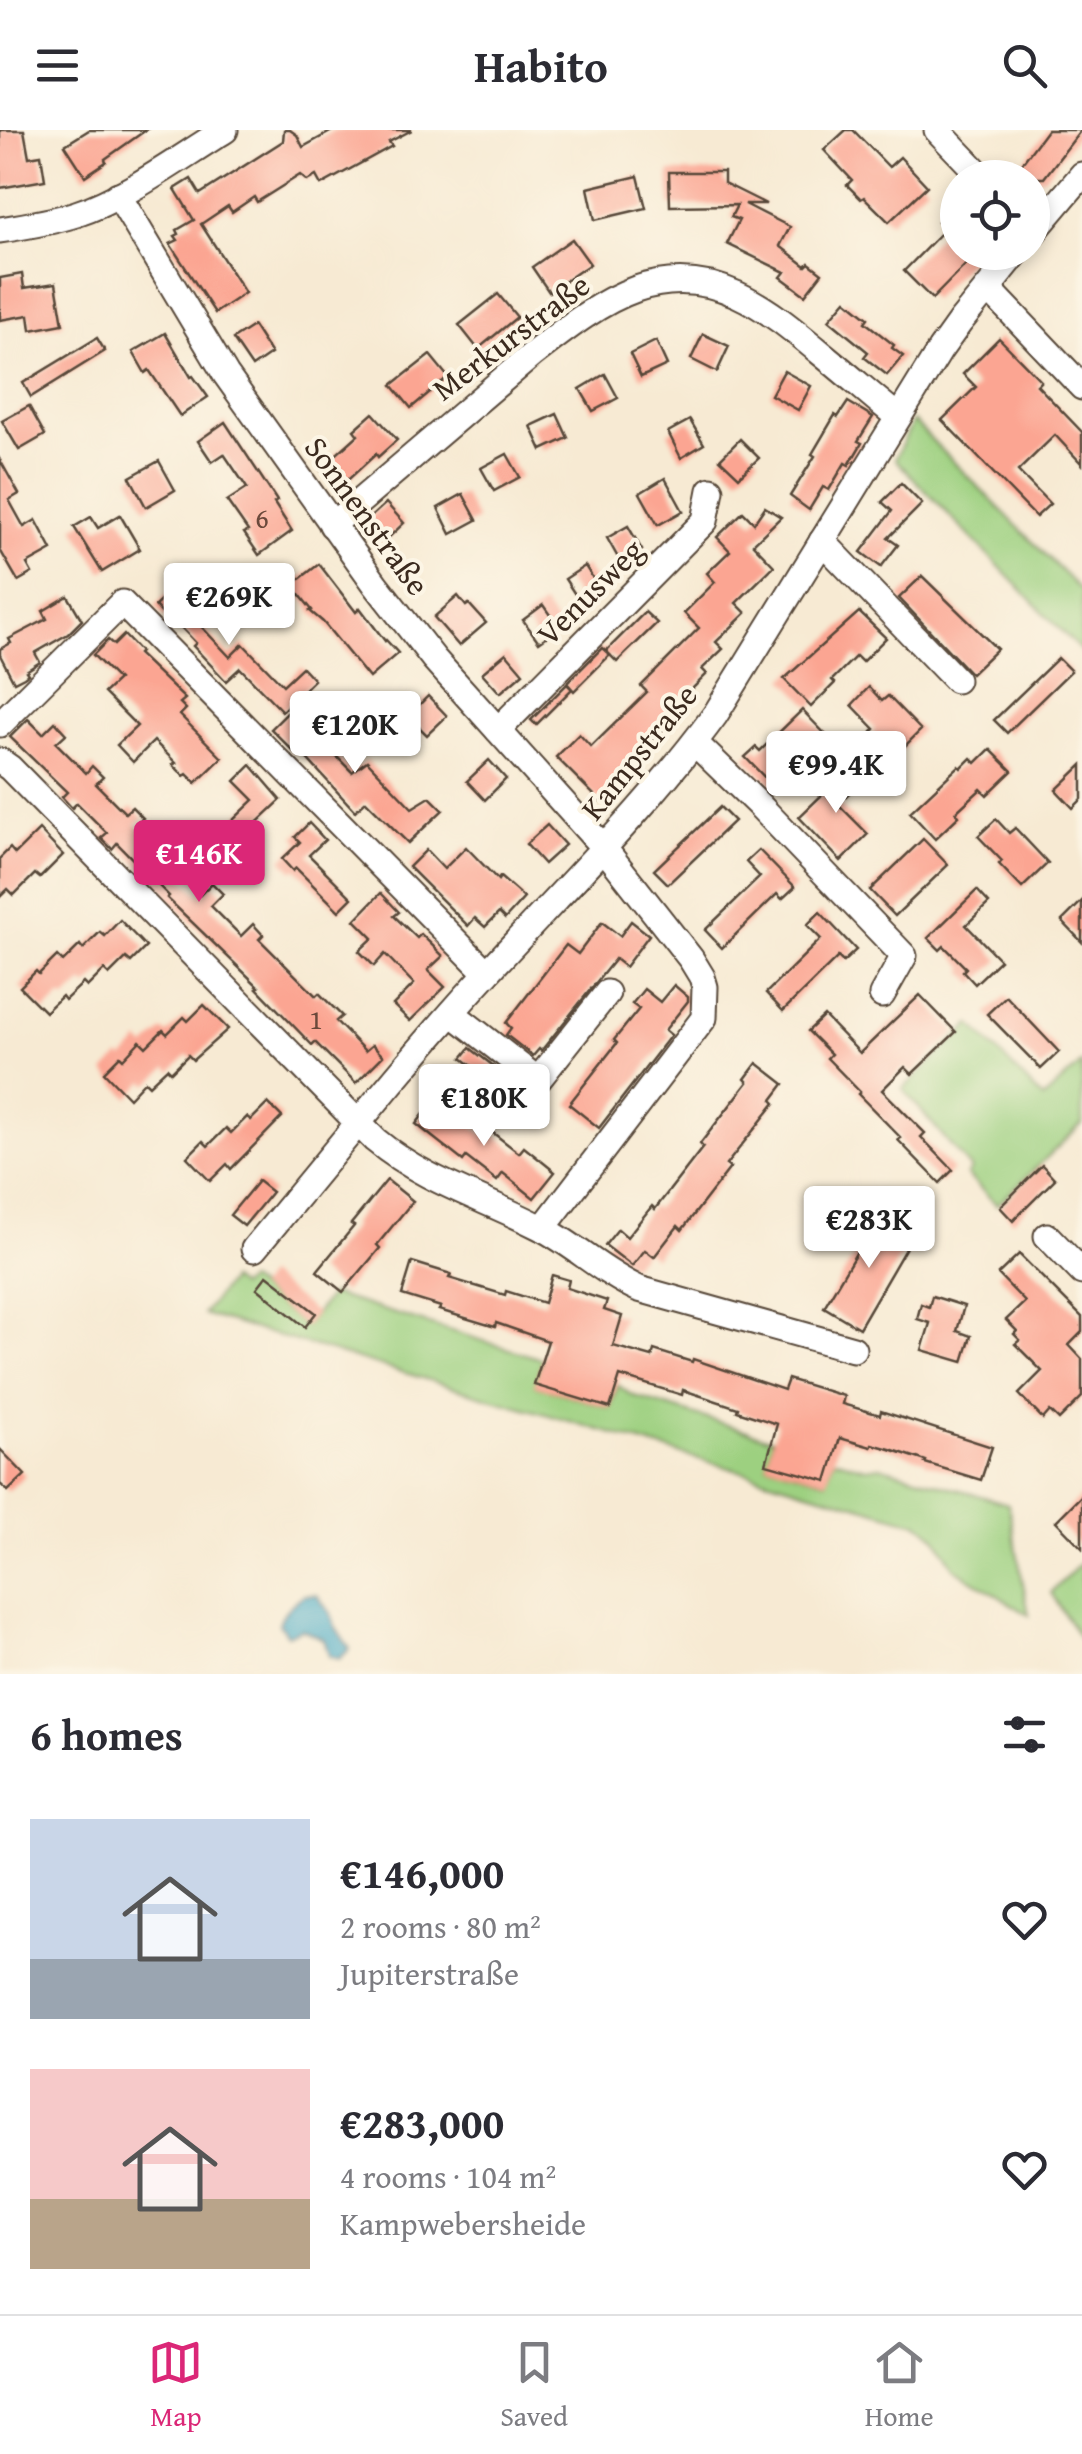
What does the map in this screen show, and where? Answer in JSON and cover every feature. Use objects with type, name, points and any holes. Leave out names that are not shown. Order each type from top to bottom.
[{"type":"street","points":[[0,230],[47,222],[74,203],[118,195],[224,130]]},
{"type":"street","points":[[938,130],[967,160]]},
{"type":"street","points":[[1050,212],[1082,175]]},
{"type":"street","name":"Sonnenstraße","points":[[118,195],[226,375],[332,525],[434,659],[603,847],[702,978],[706,995],[704,1018],[543,1228]]},
{"type":"street","name":"Kampstraße","points":[[254,1250],[486,973],[603,847],[716,715],[940,350],[1002,270]]},
{"type":"street","name":"Merkurstraße","points":[[332,525],[544,346],[613,300],[656,284],[701,283],[724,289],[772,312],[898,417]]},
{"type":"street","points":[[988,288],[1082,387]]},
{"type":"street","name":"Venusweg","points":[[498,730],[706,521],[711,490]]},
{"type":"street","points":[[822,542],[956,680]]},
{"type":"street","points":[[0,724],[122,603],[486,973]]},
{"type":"street","points":[[695,742],[904,956],[882,995]]},
{"type":"street","points":[[0,761],[396,1157],[543,1228],[616,1279],[639,1289],[853,1349]]},
{"type":"street","points":[[452,1013],[538,1080],[607,992]]},
{"type":"street","points":[[1048,1236],[1082,1272]]},
{"type":"green space","points":[[913,421],[1082,592],[1082,652],[895,459]]},
{"type":"green space","points":[[971,1024],[1043,1099],[1082,1063],[1082,1124],[997,1205],[967,1175],[971,1169],[903,1089]]},
{"type":"green space","points":[[230,1280],[239,1287],[248,1281],[305,1326],[331,1294],[542,1359],[535,1385],[610,1408],[618,1385],[631,1395],[773,1439],[767,1464],[826,1481],[834,1459],[866,1468],[880,1466],[1008,1504],[1029,1615],[955,1569],[936,1537],[921,1524],[203,1314]]},
{"type":"green space","points":[[1082,1562],[1082,1642],[1051,1593]]},
{"type":"water","points":[[304,1595],[317,1595],[350,1649],[339,1659],[329,1656],[324,1639],[302,1629],[287,1635],[279,1624],[292,1604]]},
{"type":"building","points":[[0,130],[24,130],[29,157],[41,155],[45,180],[0,188]]},
{"type":"building","points":[[89,130],[146,130],[85,176],[65,145]]},
{"type":"building","points":[[284,130],[297,135],[303,147],[334,130],[412,130],[389,142],[392,146],[321,185],[316,176],[307,181],[300,175],[257,202],[254,197],[232,212],[228,206],[201,224],[245,293],[215,313],[170,244],[178,240],[177,230],[194,220],[175,189],[191,179],[200,194],[283,141]]},
{"type":"building","points":[[846,130],[853,130],[889,167],[900,157],[927,186],[889,222],[847,185],[852,180],[824,150]]},
{"type":"building","points":[[1047,130],[1081,130],[1050,170],[1050,160],[1024,160]]},
{"type":"building","points":[[669,172],[724,172],[724,183],[766,204],[745,204],[790,227],[780,246],[822,273],[805,295],[781,277],[785,272],[727,244],[739,220],[731,217],[737,205],[670,206]]},
{"type":"building","points":[[638,176],[646,208],[595,220],[588,188]]},
{"type":"building","points":[[940,234],[940,270],[960,270],[932,299],[904,271]]},
{"type":"building","points":[[572,239],[590,264],[549,292],[532,267]]},
{"type":"building","points":[[22,274],[24,288],[56,283],[63,324],[31,330],[29,315],[0,320],[0,278]]},
{"type":"building","points":[[498,294],[517,317],[478,349],[459,325]]},
{"type":"building","points":[[846,300],[903,356],[887,375],[864,357],[868,352],[829,320]]},
{"type":"building","points":[[253,326],[271,354],[252,367],[233,339]]},
{"type":"building","points":[[165,333],[208,397],[180,416],[133,352]]},
{"type":"building","points":[[703,334],[729,346],[717,372],[691,359]]},
{"type":"building","points":[[97,338],[105,351],[31,397],[23,383]]},
{"type":"building","points":[[999,338],[1041,381],[1037,385],[1082,432],[1082,464],[1055,435],[1018,471],[1050,504],[1036,517],[942,420],[976,387],[963,374]]},
{"type":"building","points":[[656,341],[667,365],[641,377],[630,354]]},
{"type":"building","points":[[430,355],[448,377],[411,408],[392,385]]},
{"type":"building","points":[[784,371],[811,386],[798,410],[771,395]]},
{"type":"building","points":[[605,374],[618,398],[593,411],[580,389]]},
{"type":"building","points":[[848,402],[873,417],[849,465],[845,463],[829,490],[823,487],[809,510],[790,496],[835,415],[838,417]]},
{"type":"building","points":[[29,406],[45,435],[19,450],[2,421]]},
{"type":"building","points":[[373,413],[397,440],[338,489],[320,469],[358,435],[354,430]]},
{"type":"building","points":[[557,414],[568,438],[542,450],[531,426]]},
{"type":"building","points":[[690,420],[704,444],[681,458],[668,432]]},
{"type":"building","points":[[225,422],[292,531],[259,555],[227,501],[247,488],[224,454],[212,462],[198,441]]},
{"type":"building","points":[[740,439],[759,458],[739,477],[720,459]]},
{"type":"building","points":[[507,454],[520,477],[494,491],[481,468]]},
{"type":"building","points":[[0,460],[19,494],[9,500],[24,527],[36,520],[52,550],[27,564],[32,573],[18,581],[0,550]]},
{"type":"building","points":[[159,461],[175,490],[146,507],[130,477]]},
{"type":"building","points":[[665,478],[683,511],[658,525],[640,493]]},
{"type":"building","points":[[901,483],[922,504],[888,538],[898,545],[881,567],[861,552],[892,511],[882,502]]},
{"type":"building","points":[[463,494],[477,520],[451,534],[438,508]]},
{"type":"building","points":[[386,503],[404,523],[383,543],[364,523]]},
{"type":"building","points":[[765,507],[781,517],[753,544],[774,566],[736,603],[746,613],[716,642],[723,649],[702,669],[707,674],[668,713],[674,719],[635,757],[640,762],[600,801],[556,757],[579,734],[591,747],[647,692],[641,686],[699,628],[684,613],[715,582],[707,573],[730,551],[717,537],[743,512],[754,523]]},
{"type":"building","points":[[120,515],[140,549],[102,572],[74,527],[91,517],[98,528]]},
{"type":"building","points":[[628,526],[642,550],[621,563],[607,538]]},
{"type":"building","points":[[319,564],[356,612],[360,608],[398,653],[369,678],[292,585]]},
{"type":"building","points":[[585,566],[600,589],[580,602],[565,579]]},
{"type":"building","points":[[922,576],[997,649],[971,674],[899,598]]},
{"type":"building","points":[[212,585],[226,599],[199,624],[230,657],[243,644],[283,685],[302,667],[314,680],[282,711],[240,668],[226,681],[193,646],[196,643],[155,606],[172,590],[189,607]]},
{"type":"building","points":[[68,596],[82,620],[68,634],[35,653],[40,662],[14,682],[0,649],[11,643],[9,639],[47,619],[43,611]]},
{"type":"building","points":[[458,596],[486,623],[459,646],[434,617]]},
{"type":"building","points":[[543,605],[559,628],[539,642],[523,620]]},
{"type":"building","points":[[645,612],[657,623],[617,662],[606,651]]},
{"type":"building","points":[[859,612],[886,638],[862,662],[856,656],[811,707],[784,679]]},
{"type":"building","points":[[124,635],[185,699],[180,703],[186,709],[180,715],[222,758],[196,783],[173,765],[176,763],[154,741],[133,762],[117,745],[137,726],[104,693],[118,680],[93,655],[108,640],[114,645]]},
{"type":"building","points":[[602,648],[610,655],[574,691],[567,683]]},
{"type":"building","points":[[506,653],[523,673],[500,693],[482,673]]},
{"type":"building","points":[[1058,658],[1071,671],[1007,733],[994,720]]},
{"type":"building","points":[[567,684],[572,689],[536,725],[531,720]]},
{"type":"building","points":[[869,687],[882,701],[888,696],[921,730],[895,756],[852,705]]},
{"type":"building","points":[[428,696],[447,716],[427,735],[408,716]]},
{"type":"building","points":[[290,710],[317,737],[340,714],[354,728],[331,751],[352,772],[367,761],[412,808],[430,797],[443,810],[408,843],[366,801],[355,811],[299,750],[295,753],[271,729]]},
{"type":"building","points":[[802,710],[828,737],[775,788],[745,757],[756,747],[760,751]]},
{"type":"building","points":[[28,719],[43,734],[55,722],[66,734],[56,743],[86,773],[92,766],[103,777],[96,784],[125,813],[132,807],[143,818],[136,824],[166,854],[174,845],[185,856],[173,868],[200,895],[212,883],[223,894],[211,906],[241,936],[253,924],[263,935],[259,939],[316,996],[319,993],[342,1016],[336,1021],[365,1051],[372,1045],[383,1056],[356,1083],[315,1042],[312,1045],[117,843],[112,849],[101,838],[107,833],[77,803],[72,808],[62,797],[67,792],[10,737]]},
{"type":"building","points":[[990,749],[1012,771],[987,795],[981,789],[935,839],[910,812],[959,766],[971,758],[976,763]]},
{"type":"building","points":[[489,760],[506,779],[485,800],[467,781]]},
{"type":"building","points":[[854,764],[866,776],[838,804],[868,834],[841,861],[799,817]]},
{"type":"building","points":[[251,765],[281,800],[245,834],[232,821],[254,800],[235,781]]},
{"type":"building","points":[[1082,765],[1082,799],[1073,808],[1056,790]]},
{"type":"building","points":[[720,807],[734,821],[668,884],[654,870]]},
{"type":"building","points":[[996,819],[1009,833],[1015,828],[1048,863],[1022,888],[978,836]]},
{"type":"building","points":[[309,823],[325,840],[309,855],[352,898],[339,911],[282,859],[300,842],[295,837]]},
{"type":"building","points":[[547,825],[565,845],[544,864],[526,844]]},
{"type":"building","points":[[39,830],[63,855],[40,878],[35,874],[14,895],[8,889],[0,897],[0,858],[10,848],[15,854]]},
{"type":"building","points":[[923,839],[948,865],[895,916],[870,890]]},
{"type":"building","points":[[466,847],[498,880],[500,877],[524,898],[505,919],[499,913],[485,927],[475,918],[468,926],[409,867],[426,850],[444,869]]},
{"type":"building","points":[[759,850],[795,887],[782,899],[777,894],[722,948],[705,930],[760,877],[746,862]]},
{"type":"building","points":[[977,890],[989,903],[966,925],[1000,960],[975,984],[963,971],[966,968],[944,946],[940,950],[928,938]]},
{"type":"building","points":[[381,893],[399,912],[394,916],[417,938],[421,934],[443,956],[428,970],[445,987],[410,1021],[393,1005],[414,984],[385,954],[374,966],[359,951],[373,938],[355,920]]},
{"type":"building","points":[[1082,901],[1082,942],[1062,921]]},
{"type":"building","points":[[820,912],[856,950],[843,962],[838,957],[783,1011],[766,993],[821,939],[807,925]]},
{"type":"building","points":[[120,920],[146,947],[131,962],[126,958],[109,975],[104,970],[87,987],[83,983],[45,1012],[20,987],[57,956],[63,962],[100,932],[105,936]]},
{"type":"building","points":[[631,921],[649,935],[625,967],[615,959],[541,1051],[533,1056],[506,1035],[511,1028],[506,1023],[566,945],[578,954],[602,922],[620,936]]},
{"type":"building","points":[[674,985],[688,1001],[665,1030],[671,1035],[599,1128],[569,1104],[617,1043],[614,1040],[639,1009],[632,1004],[644,989],[660,1002]]},
{"type":"building","points":[[920,995],[956,1032],[912,1074],[905,1067],[882,1090],[925,1133],[921,1137],[953,1170],[940,1183],[858,1094],[827,1058],[831,1054],[808,1031],[824,1016],[860,1053]]},
{"type":"building","points":[[1006,996],[1059,1052],[1041,1069],[987,1014]]},
{"type":"building","points":[[204,1005],[228,1029],[193,1060],[188,1055],[171,1072],[167,1068],[149,1085],[145,1081],[129,1098],[104,1072],[140,1041],[146,1047],[163,1030],[167,1034]]},
{"type":"building","points":[[470,1048],[530,1094],[522,1105],[462,1058]]},
{"type":"building","points":[[757,1063],[784,1084],[772,1100],[775,1103],[682,1230],[678,1226],[654,1257],[645,1250],[632,1266],[605,1245],[618,1229],[627,1237],[652,1206],[655,1209],[703,1147],[700,1144],[748,1082],[745,1079]]},
{"type":"building","points":[[437,1097],[484,1134],[488,1129],[519,1153],[524,1147],[555,1172],[534,1198],[503,1173],[497,1181],[466,1157],[463,1161],[416,1124]]},
{"type":"building","points":[[268,1103],[282,1117],[231,1169],[227,1164],[210,1181],[187,1157],[203,1141],[208,1146],[226,1128],[231,1133],[247,1117],[251,1120]]},
{"type":"building","points":[[1042,1165],[1055,1179],[1013,1221],[1000,1207]]},
{"type":"building","points":[[387,1180],[413,1201],[343,1292],[317,1271]]},
{"type":"building","points":[[258,1181],[272,1192],[244,1226],[230,1215]]},
{"type":"building","points":[[887,1216],[912,1231],[912,1237],[859,1328],[824,1307],[874,1223],[881,1227]]},
{"type":"building","points":[[1019,1254],[1082,1317],[1082,1332],[1069,1345],[1082,1359],[1082,1397],[1059,1420],[1050,1411],[1043,1419],[1019,1394],[1042,1371],[1015,1344],[1020,1340],[1014,1334],[1017,1331],[1006,1320],[1025,1302],[998,1274]]},
{"type":"building","points":[[412,1262],[451,1274],[449,1278],[544,1303],[552,1275],[569,1280],[567,1288],[607,1301],[604,1310],[622,1316],[613,1346],[652,1357],[654,1350],[692,1362],[693,1359],[784,1390],[788,1379],[844,1396],[842,1404],[880,1415],[881,1411],[992,1447],[981,1480],[890,1449],[840,1438],[827,1481],[766,1464],[777,1424],[737,1411],[738,1408],[620,1376],[610,1408],[534,1385],[548,1341],[496,1323],[495,1327],[439,1310],[441,1307],[402,1295]]},
{"type":"building","points":[[267,1275],[316,1313],[305,1327],[257,1288]]},
{"type":"building","points":[[932,1296],[964,1306],[957,1331],[971,1336],[963,1362],[922,1350],[930,1323],[917,1319],[921,1304],[929,1307]]},
{"type":"building","points":[[0,1449],[25,1475],[8,1491],[0,1484]]},
{"type":"building","points":[[1082,1495],[1082,1548],[1056,1521]]}]
